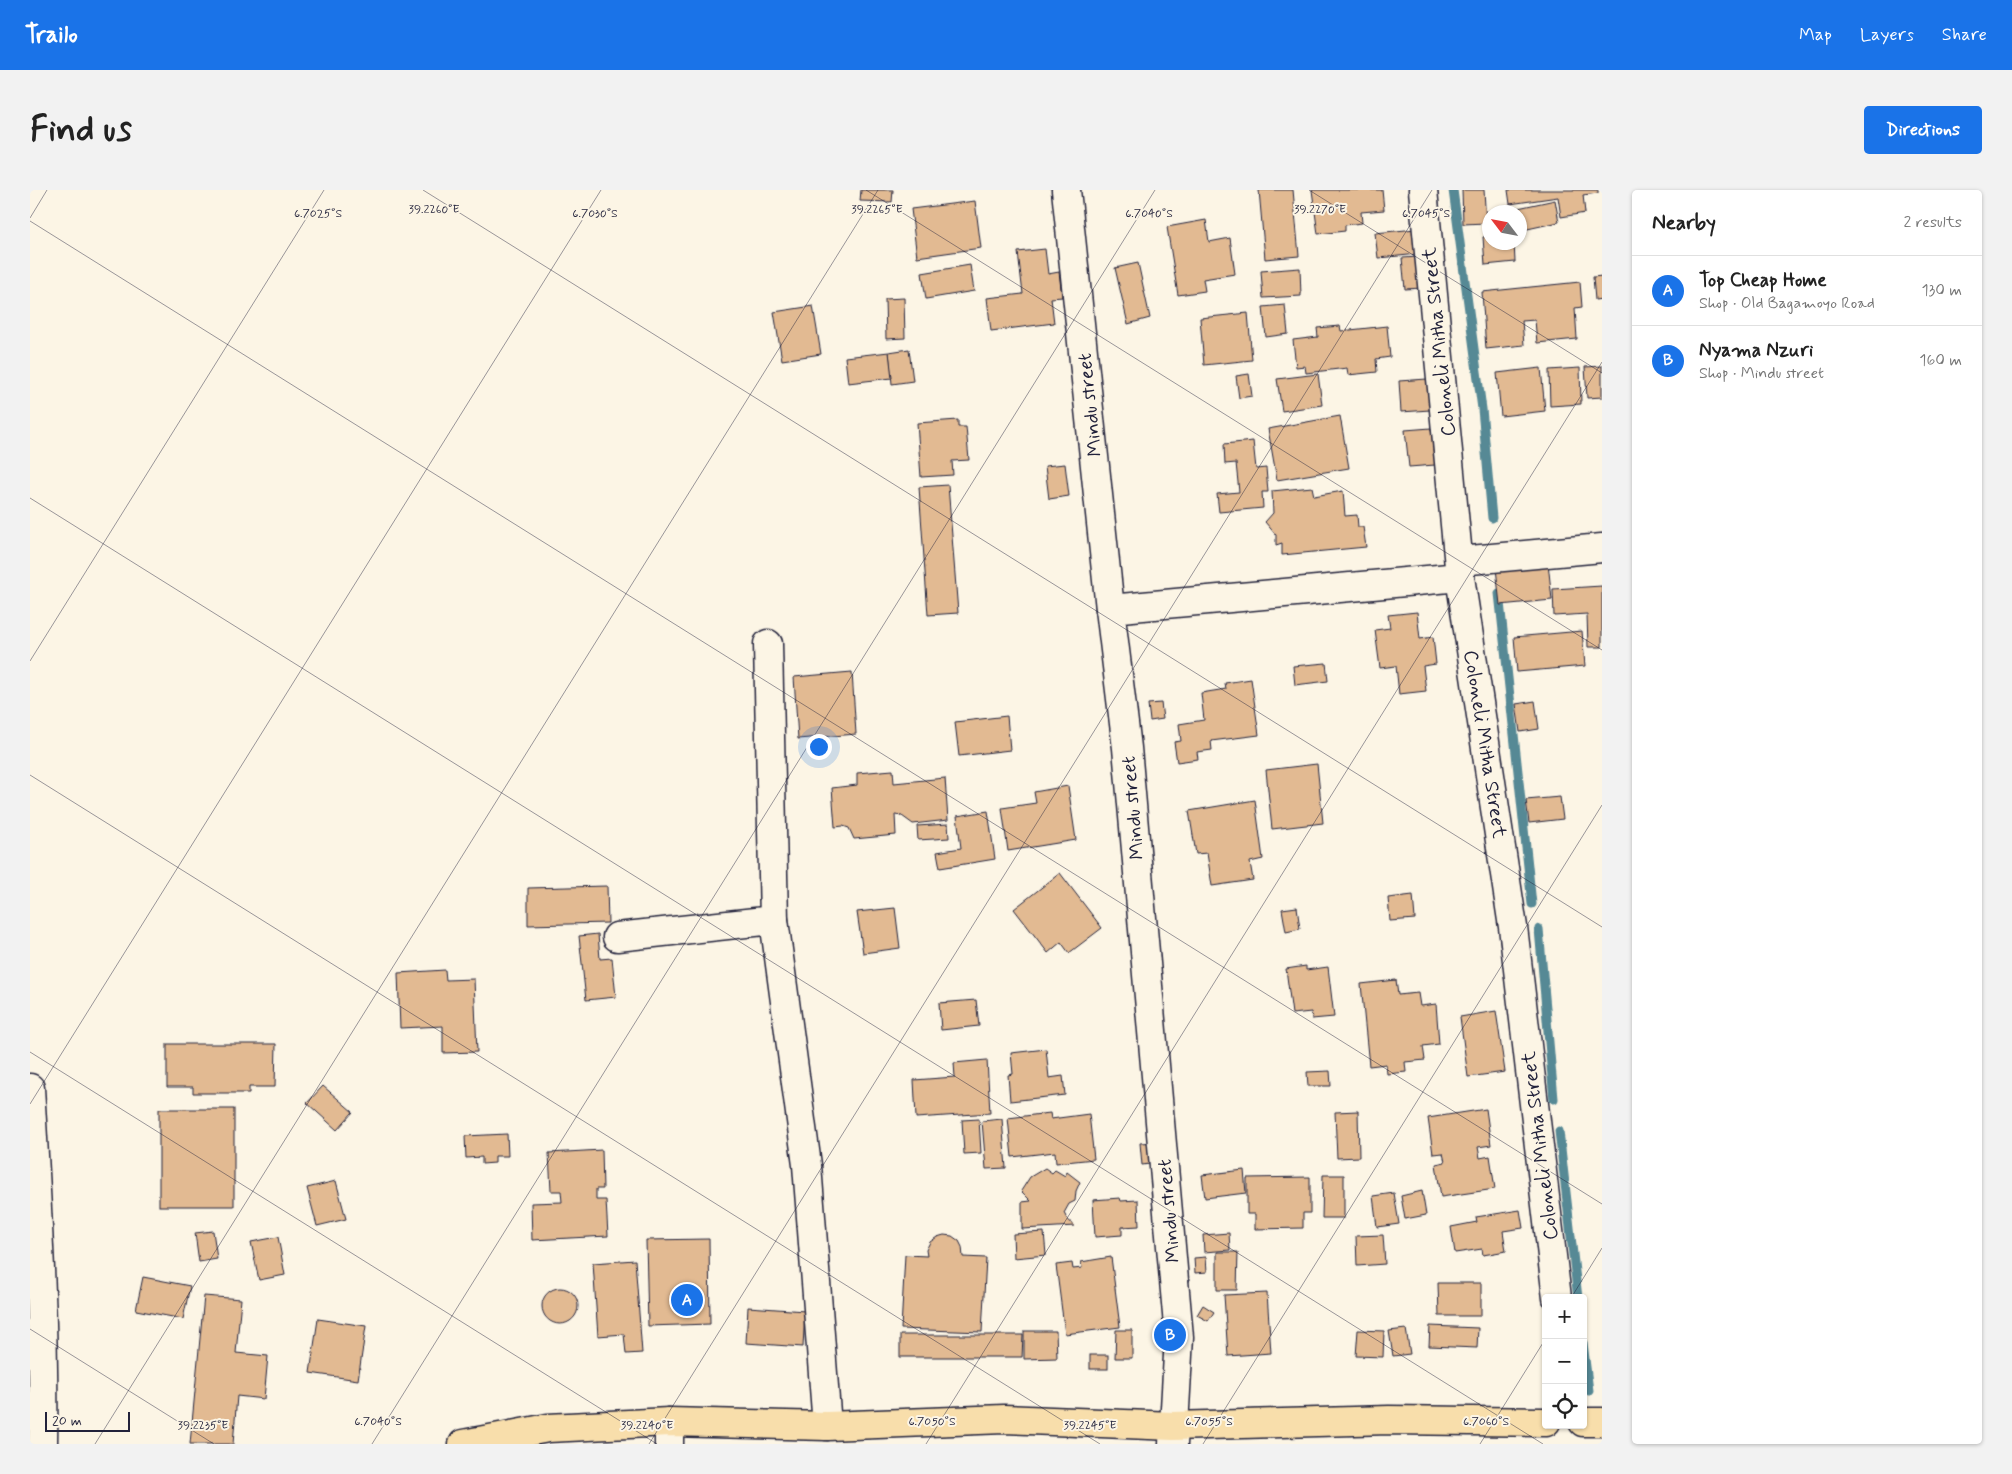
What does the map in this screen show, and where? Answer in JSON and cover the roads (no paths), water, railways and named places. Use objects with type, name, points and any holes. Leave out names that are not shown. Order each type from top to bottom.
[{"type":"main road","points":[[462,1444],[548,1428],[669,1433],[1004,1419],[1173,1435],[1389,1420],[1542,1422]]},
{"type":"main road","points":[[1587,1422],[1602,1422]]},
{"type":"street","name":"Mindu street","points":[[1066,190],[1110,609],[1127,748],[1179,1337],[1173,1435]]},
{"type":"street","name":"Coloneli Mitha Street","points":[[1423,190],[1460,569],[1513,927],[1557,1294]]},
{"type":"street","points":[[1110,609],[1460,569],[1602,548]]},
{"type":"street","points":[[768,644],[774,920],[807,1165],[827,1426]]},
{"type":"street","points":[[617,937],[774,920]]},
{"type":"street","points":[[30,1088],[39,1227],[44,1400],[43,1444]]},
{"type":"waterway","points":[[1453,190],[1482,409],[1492,518]]},
{"type":"waterway","points":[[1499,593],[1532,904]]},
{"type":"waterway","points":[[1539,929],[1554,1099]]},
{"type":"waterway","points":[[1559,1131],[1578,1294]]},
{"type":"waterway","points":[[1587,1375],[1589,1391]]},
{"type":"place","name":"Top Cheap Home","points":[[687,1300]]},
{"type":"place","name":"Nyama Nzuri","points":[[1170,1335]]}]
